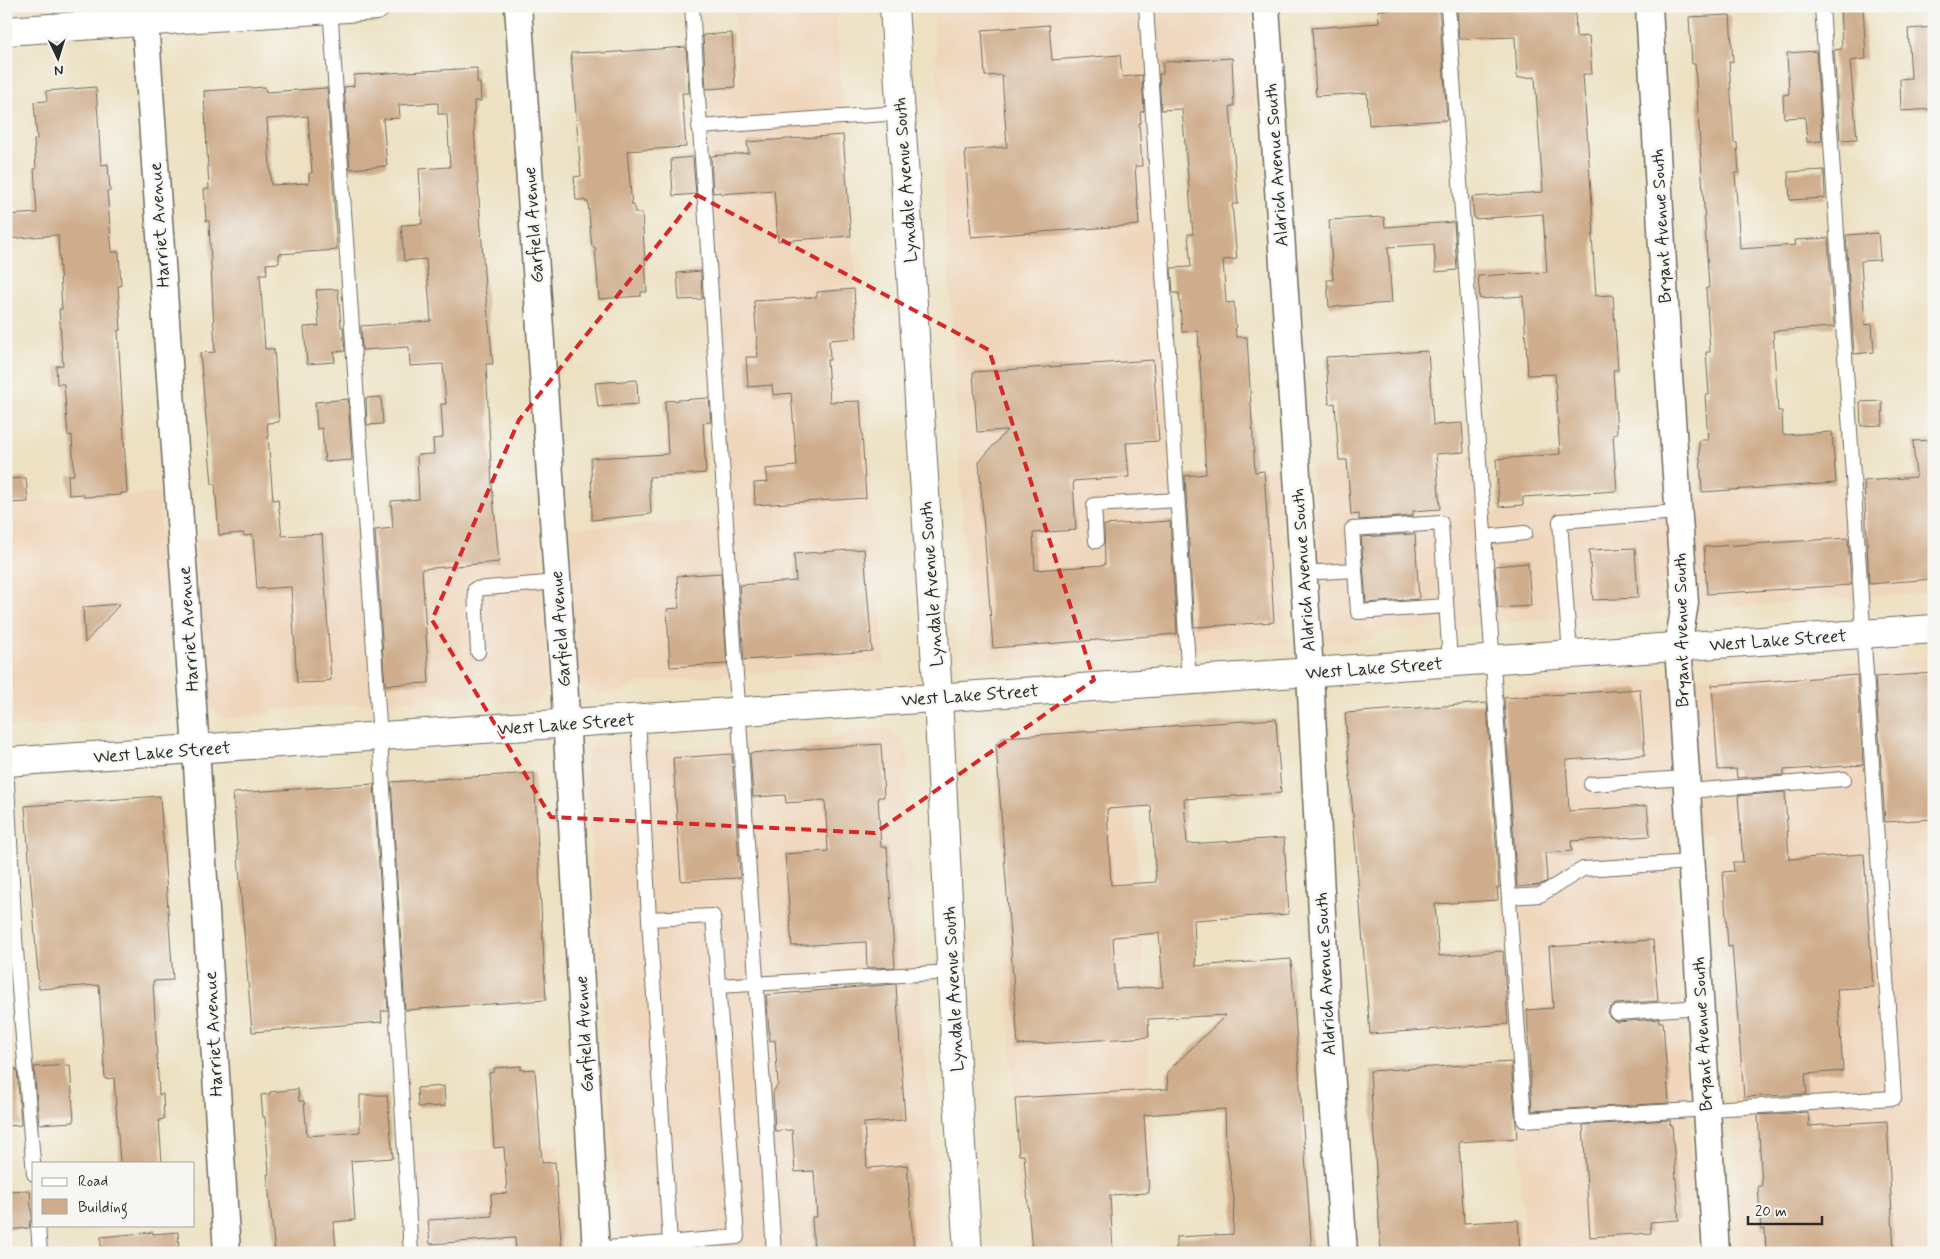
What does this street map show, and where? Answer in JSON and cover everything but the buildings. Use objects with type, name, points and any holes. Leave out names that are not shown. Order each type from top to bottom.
[{"type":"main road","points":[[6,31],[144,14],[376,6]]},
{"type":"main road","name":"Lyndale Avenue South","points":[[894,6],[938,697],[968,1253]]},
{"type":"main road","name":"West Lake Street","points":[[6,763],[1934,629]]},
{"type":"street","name":"Garfield Avenue","points":[[518,6],[566,724],[596,1251]]},
{"type":"street","name":"Aldrich Avenue South","points":[[1266,6],[1310,672],[1327,1014],[1344,1253]]},
{"type":"street","name":"Bryant Avenue South","points":[[1649,6],[1678,512],[1685,603],[1678,646],[1716,1253]]},
{"type":"street","name":"Harriet Avenue","points":[[144,14],[196,749],[226,1253]]},
{"type":"lane","points":[[692,6],[774,1253]]},
{"type":"lane","points":[[1146,6],[1189,681]]},
{"type":"lane","points":[[1448,6],[1524,1120],[1894,1098],[1822,6]]},
{"type":"lane","points":[[330,8],[380,738],[412,1253]]},
{"type":"lane","points":[[700,126],[900,113]]},
{"type":"lane","points":[[1096,542],[1094,505],[1177,500]]},
{"type":"lane","points":[[1570,654],[1560,521],[1678,512]]},
{"type":"lane","points":[[1446,606],[1358,612],[1352,528],[1441,523],[1450,662]]},
{"type":"lane","points":[[1484,537],[1525,533]]},
{"type":"lane","points":[[1303,573],[1355,570]]},
{"type":"lane","points":[[478,652],[475,589],[557,582]]},
{"type":"lane","points":[[638,718],[670,1242]]},
{"type":"lane","points":[[6,763],[15,938],[33,1162]]},
{"type":"lane","points":[[1590,784],[1687,784],[1844,779]]},
{"type":"lane","points":[[1509,898],[1540,895],[1583,869],[1691,862]]},
{"type":"lane","points":[[596,1251],[670,1242],[737,1237],[713,916],[649,919]]},
{"type":"lane","points":[[718,986],[952,972]]},
{"type":"lane","points":[[1617,1013],[1700,1007]]},
{"type":"lane","points":[[38,1226],[40,1253]]},
{"type":"highlighted area","points":[[697,195],[989,350],[1094,680],[875,833],[551,817],[432,620],[519,420]]},
{"type":"shaded area","points":[[770,6],[835,6],[885,662],[638,683],[621,692],[598,693],[582,685],[577,673],[570,528],[721,520],[699,90],[739,88],[735,9]]},
{"type":"shaded area","points":[[991,6],[1248,6],[1255,107],[1149,114],[1171,476],[1277,469],[1288,644],[971,662],[934,13]]},
{"type":"shaded area","points":[[1476,458],[1480,513],[1845,484],[1862,480],[1934,474],[1934,592],[1385,631],[1369,640],[1326,641],[1312,468]]},
{"type":"shaded area","points":[[159,493],[174,712],[161,723],[131,725],[112,719],[6,728],[6,504]]},
{"type":"shaded area","points":[[538,518],[547,682],[544,694],[536,702],[500,703],[489,695],[278,709],[260,716],[225,718],[209,707],[196,539],[324,529]]},
{"type":"shaded area","points":[[1934,658],[1934,1253],[1743,1253],[1713,833],[1669,836],[1698,1253],[1526,1253],[1502,905],[1491,692]]},
{"type":"shaded area","points":[[1130,724],[1157,1192],[1019,1201],[995,734]]},
{"type":"shaded area","points":[[889,728],[904,740],[910,758],[903,783],[942,1253],[620,1253],[586,765],[589,749],[607,744],[623,746],[638,751],[831,739],[854,730]]},
{"type":"shaded area","points":[[558,1145],[566,1253],[411,1253],[404,1155]]}]
